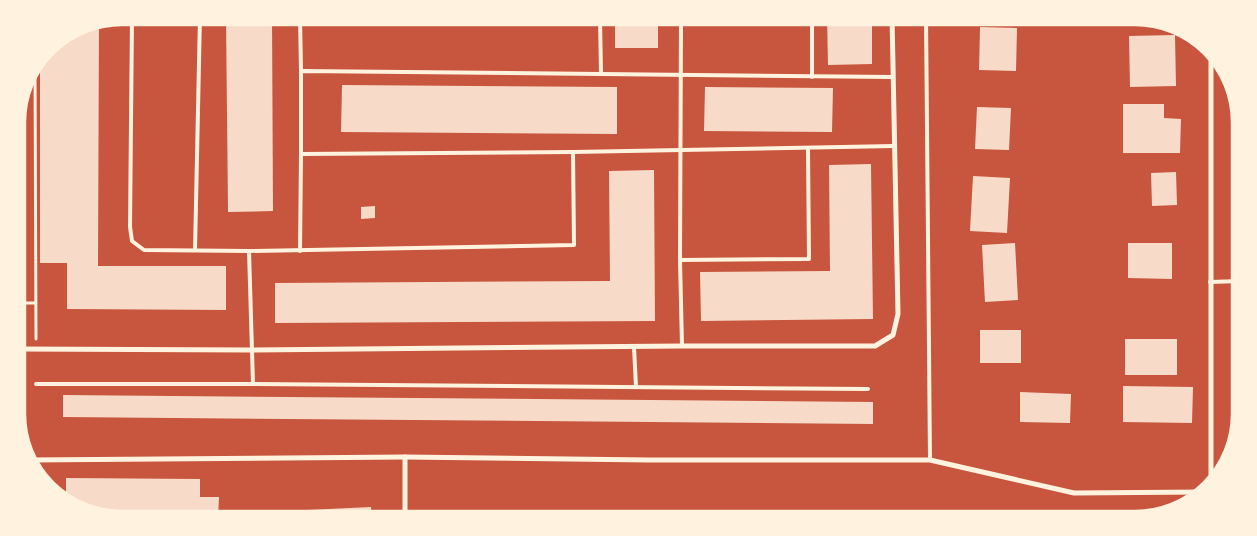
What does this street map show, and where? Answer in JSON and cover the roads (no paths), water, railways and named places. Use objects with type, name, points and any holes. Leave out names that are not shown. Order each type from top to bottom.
[{"type":"street","points":[[25,350],[875,346],[893,336],[898,314],[892,25]]},
{"type":"street","points":[[1210,476],[1211,62]]},
{"type":"street","points":[[405,457],[405,511]]},
{"type":"street","points":[[37,460],[405,457],[649,460],[930,460],[1074,493],[1193,492]]},
{"type":"lane","points":[[132,25],[130,227],[132,241],[144,250],[249,252],[574,245],[573,152]]},
{"type":"lane","points":[[195,250],[200,25]]},
{"type":"lane","points":[[300,25],[300,251]]},
{"type":"lane","points":[[600,25],[601,74]]},
{"type":"lane","points":[[681,25],[680,260],[682,346]]},
{"type":"lane","points":[[812,25],[812,77]]},
{"type":"lane","points":[[926,25],[930,460]]},
{"type":"lane","points":[[301,72],[893,77]]},
{"type":"lane","points":[[301,154],[681,151],[894,146]]},
{"type":"lane","points":[[680,260],[809,258],[808,148]]},
{"type":"lane","points":[[249,252],[253,384]]},
{"type":"lane","points":[[1210,282],[1232,281]]},
{"type":"lane","points":[[634,347],[636,387]]},
{"type":"lane","points":[[36,384],[868,389]]}]
